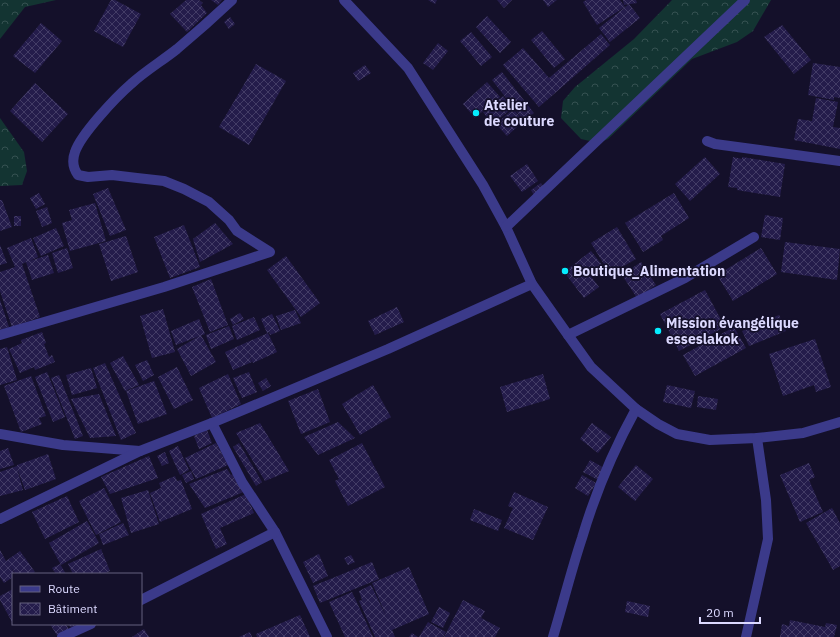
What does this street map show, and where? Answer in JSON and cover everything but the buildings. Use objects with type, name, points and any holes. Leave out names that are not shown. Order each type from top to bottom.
[{"type":"street","points":[[0,334],[164,287],[270,252],[237,231],[229,220],[209,202],[184,189],[164,181],[112,175],[88,177],[78,175],[74,168],[73,160],[75,151],[101,114],[131,84],[200,29],[232,0]]},
{"type":"street","points":[[506,227],[745,0]]},
{"type":"street","points":[[347,1],[408,68],[483,185],[506,227],[532,284],[591,367],[636,409],[658,424],[677,434],[710,440],[757,438],[803,433],[840,422]]},
{"type":"street","points":[[707,141],[715,144],[840,161]]},
{"type":"street","points":[[568,334],[685,278],[754,237]]},
{"type":"street","points":[[0,519],[140,451],[212,423],[388,349],[532,284]]},
{"type":"street","points":[[553,637],[582,537],[623,432],[636,409]]},
{"type":"street","points":[[212,423],[242,482],[275,532],[327,637]]},
{"type":"street","points":[[0,434],[63,445],[140,451]]},
{"type":"street","points":[[746,637],[768,539],[766,500],[757,438]]},
{"type":"street","points":[[142,599],[275,532]]},
{"type":"street","points":[[62,637],[89,625]]},
{"type":"green space","points":[[0,0],[56,0],[25,7],[0,39]]},
{"type":"green space","points":[[672,0],[771,0],[753,31],[737,42],[692,59],[608,139],[599,143],[581,139],[561,118],[563,101],[575,87],[634,39]]},
{"type":"green space","points":[[0,118],[24,152],[27,171],[22,185],[0,186]]},
{"type":"place","name":"Atelier de couture","points":[[476,113]]},
{"type":"place","name":"Boutique_Alimentation","points":[[565,271]]},
{"type":"place","name":"Mission évangélique esseslakok","points":[[658,331]]}]
